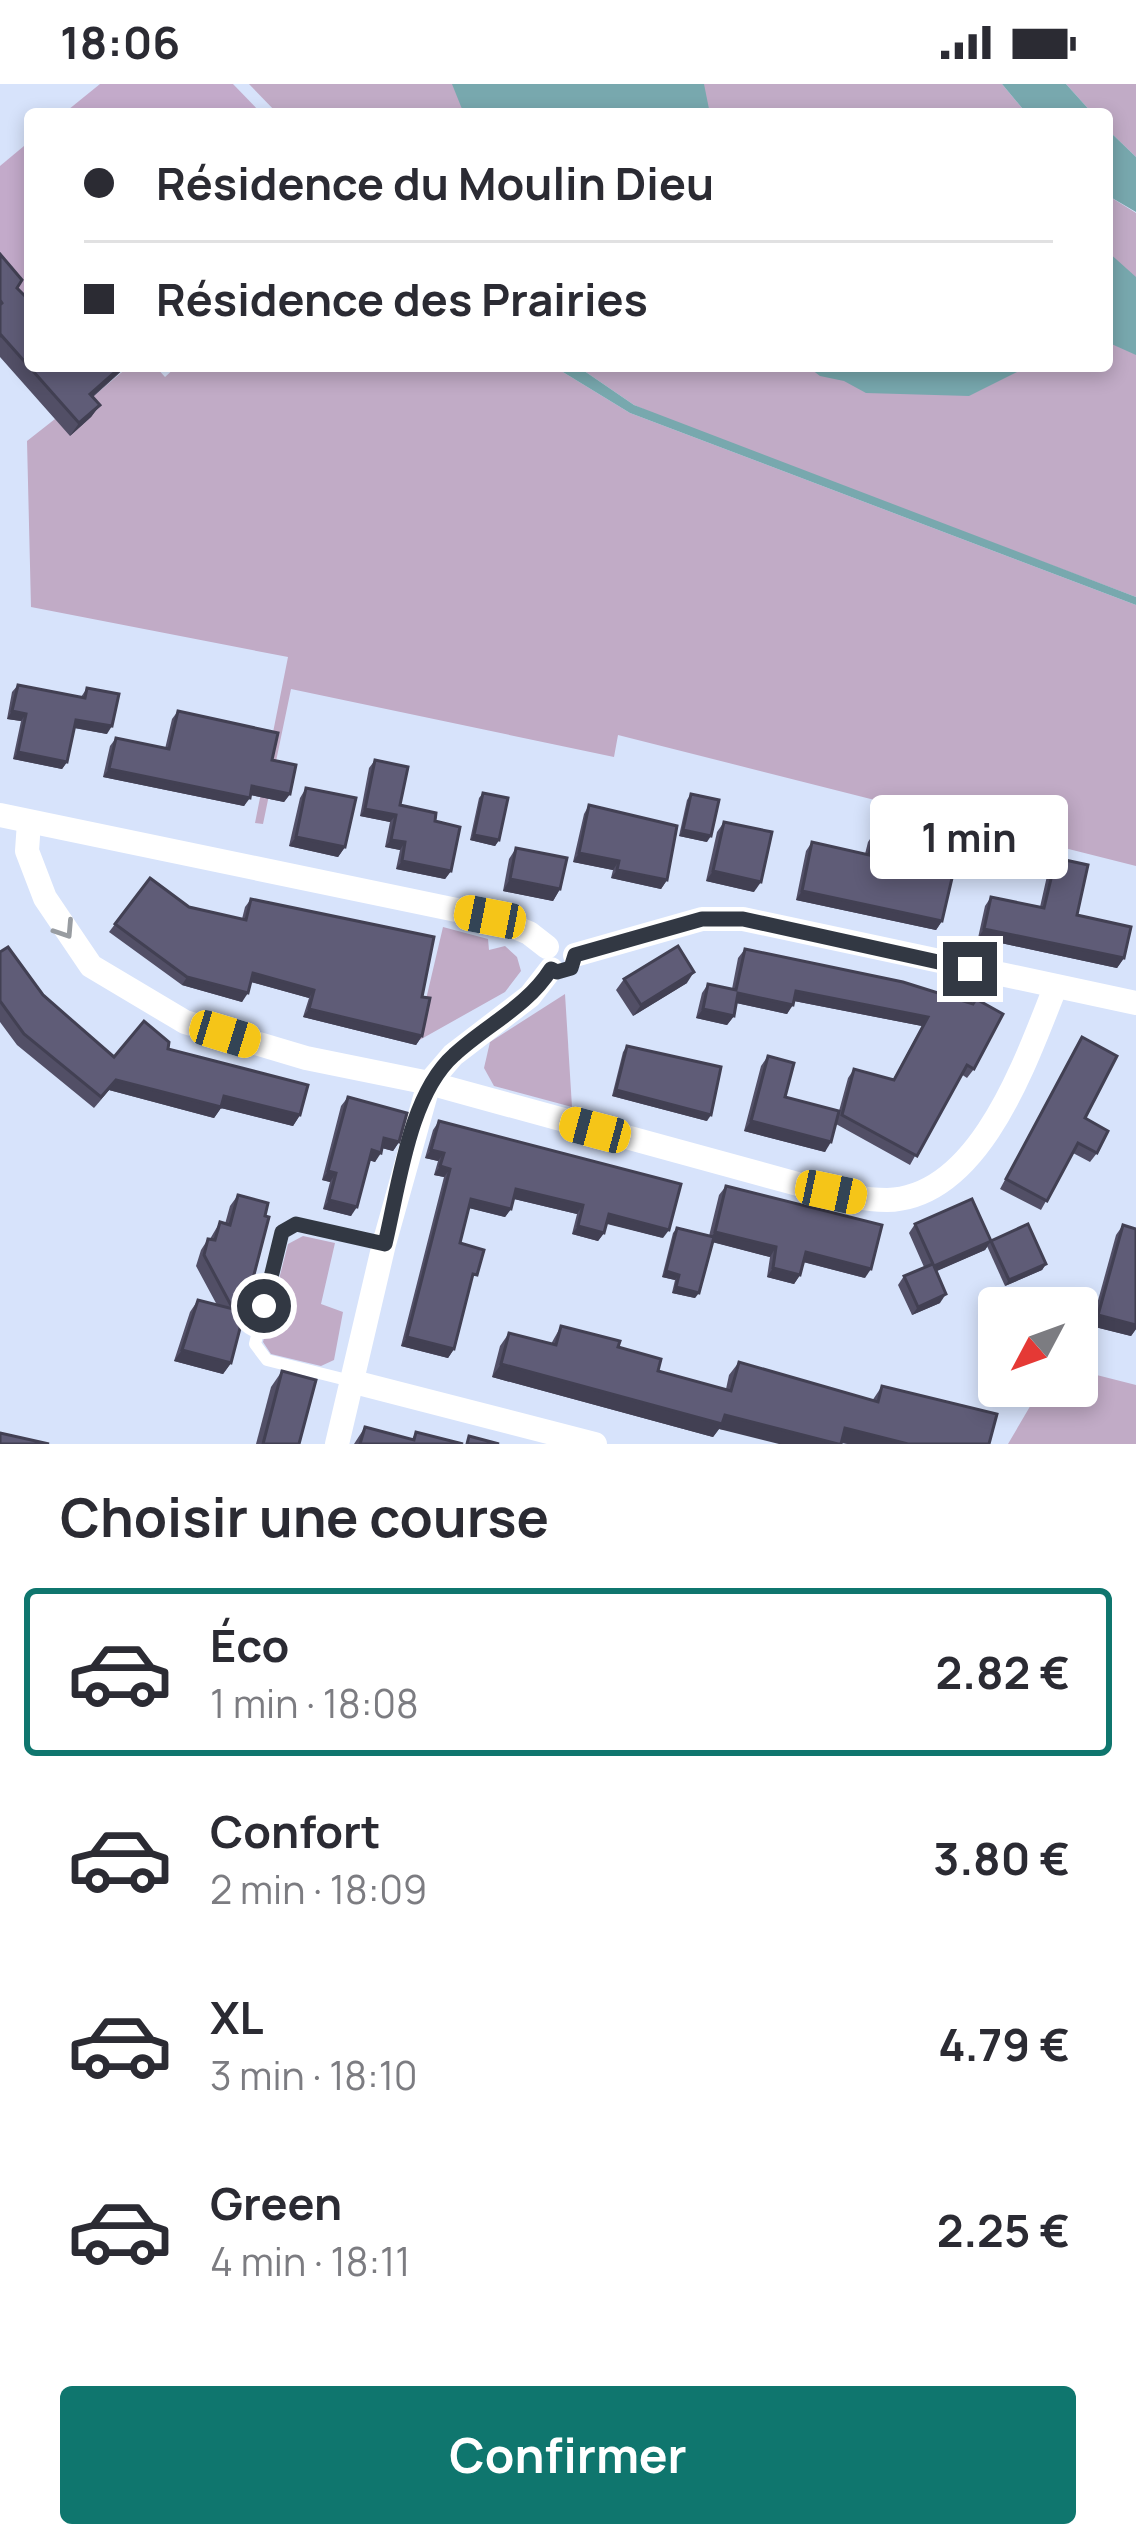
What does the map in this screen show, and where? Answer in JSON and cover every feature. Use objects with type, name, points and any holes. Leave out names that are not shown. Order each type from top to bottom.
[{"type":"street","points":[[0,815],[490,917],[529,933],[557,972],[571,968],[575,955],[702,919],[743,919],[1136,1003]]},
{"type":"street","points":[[28,822],[27,851],[45,898],[68,935],[101,976],[184,1022],[306,1058],[429,1083],[857,1197],[912,1196],[950,1176],[979,1147],[1055,988]]},
{"type":"street","points":[[337,1444],[429,1083],[453,1055],[530,996],[549,958]]},
{"type":"street","points":[[354,1382],[595,1444]]},
{"type":"lane","points":[[354,1382],[267,1360],[255,1344],[282,1232],[296,1224],[385,1244]]},
{"type":"shaded area","points":[[100,84],[233,84],[256,108],[70,108]]},
{"type":"shaded area","points":[[249,84],[1002,84],[1022,108],[272,108]]},
{"type":"shaded area","points":[[452,84],[704,84],[709,108],[462,108]]},
{"type":"shaded area","points":[[1002,84],[1066,84],[1088,108],[1022,108]]},
{"type":"shaded area","points":[[1066,84],[1136,84],[1136,157],[1113,135],[1113,108],[1088,108]]},
{"type":"shaded area","points":[[1113,135],[1136,157],[1136,212],[1113,199]]},
{"type":"shaded area","points":[[24,146],[24,315],[0,277],[0,166]]},
{"type":"shaded area","points":[[1113,199],[1136,213],[1136,597],[673,422],[634,405],[586,372],[1113,372]]},
{"type":"shaded area","points":[[1113,256],[1136,277],[1136,355],[1113,345]]},
{"type":"shaded area","points":[[122,372],[160,372],[165,377],[170,372],[563,372],[630,413],[1136,605],[1136,866],[618,735],[614,757],[291,689],[263,824],[255,823],[288,657],[31,607],[27,441],[55,419],[71,435],[81,407]]},
{"type":"shaded area","points":[[563,372],[586,372],[634,405],[1136,597],[1136,605],[630,413]]},
{"type":"shaded area","points":[[815,372],[1017,372],[969,396],[866,393],[844,381]]},
{"type":"shaded area","points":[[443,927],[488,939],[489,950],[505,946],[517,957],[521,971],[505,992],[416,1042]]},
{"type":"shaded area","points":[[565,994],[572,1107],[494,1086],[484,1068],[490,1042]]},
{"type":"shaded area","points":[[303,1236],[335,1243],[321,1304],[343,1312],[334,1360],[321,1366],[271,1354],[263,1342],[288,1244]]},
{"type":"shaded area","points":[[1098,1375],[1136,1385],[1136,1444],[1008,1444],[1030,1407],[1098,1407]]},
{"type":"building","points":[[0,254],[22,280],[17,288],[24,295],[24,361],[0,337]]},
{"type":"building","points":[[34,372],[115,372],[90,394],[100,405],[79,423]]},
{"type":"building","points":[[18,685],[85,698],[87,688],[119,694],[112,726],[76,720],[67,762],[18,752],[26,714],[12,711]]},
{"type":"building","points":[[178,711],[278,733],[272,760],[296,765],[290,794],[252,786],[250,798],[109,769],[116,738],[169,749]]},
{"type":"building","points":[[375,760],[408,767],[400,805],[436,813],[435,821],[460,827],[451,871],[402,861],[405,842],[391,840],[396,815],[365,809]]},
{"type":"building","points":[[306,788],[356,798],[345,847],[296,837]]},
{"type":"building","points":[[483,793],[508,798],[499,840],[474,835]]},
{"type":"building","points":[[691,794],[719,800],[711,836],[683,830]]},
{"type":"building","points":[[589,805],[677,826],[667,880],[617,870],[619,861],[579,853]]},
{"type":"building","points":[[724,822],[772,832],[761,882],[713,871]]},
{"type":"building","points":[[874,833],[902,839],[896,864],[952,878],[942,921],[802,891],[812,842],[869,855]]},
{"type":"building","points":[[516,848],[567,858],[560,889],[510,879]]},
{"type":"building","points":[[1056,858],[1088,865],[1077,915],[1131,927],[1124,958],[984,929],[991,897],[1044,908]]},
{"type":"building","points":[[150,878],[189,907],[246,920],[251,899],[434,937],[422,997],[430,998],[422,1036],[309,1009],[314,990],[253,973],[248,993],[187,977],[115,924]]},
{"type":"building","points":[[678,946],[694,972],[641,1005],[624,979]]},
{"type":"building","points":[[8,947],[43,995],[114,1057],[144,1021],[169,1042],[168,1049],[308,1085],[300,1115],[224,1096],[221,1107],[116,1080],[101,1097],[24,1034],[0,1001],[0,952]]},
{"type":"building","points":[[745,949],[903,982],[973,1004],[976,999],[1003,1014],[974,1069],[967,1065],[917,1156],[842,1115],[854,1069],[894,1080],[928,1017],[796,991],[793,1005],[738,993],[734,1016],[703,1009],[708,984],[736,990]]},
{"type":"building","points":[[1082,1037],[1117,1056],[1085,1118],[1108,1131],[1097,1153],[1078,1143],[1047,1201],[1006,1179]]},
{"type":"building","points":[[627,1046],[721,1067],[711,1115],[616,1090]]},
{"type":"building","points":[[768,1056],[794,1063],[785,1097],[839,1111],[831,1142],[751,1121]]},
{"type":"building","points":[[348,1097],[407,1113],[399,1142],[384,1138],[381,1153],[372,1150],[357,1207],[329,1200],[336,1173],[328,1171]]},
{"type":"building","points":[[439,1121],[681,1184],[669,1230],[609,1214],[604,1233],[578,1226],[583,1205],[516,1189],[511,1209],[471,1199],[460,1243],[484,1250],[454,1349],[407,1337],[450,1169],[440,1166],[444,1153],[431,1150]]},
{"type":"building","points":[[726,1186],[882,1225],[871,1269],[806,1252],[800,1275],[773,1268],[776,1247],[715,1232]]},
{"type":"building","points":[[238,1195],[268,1203],[265,1216],[269,1217],[231,1363],[182,1350],[198,1300],[233,1309],[204,1255],[220,1222],[230,1225]]},
{"type":"building","points":[[972,1199],[991,1241],[934,1266],[946,1294],[918,1307],[904,1276],[933,1264],[915,1224]]},
{"type":"building","points":[[1028,1224],[1046,1264],[1009,1280],[991,1241]]},
{"type":"building","points":[[1123,1225],[1136,1229],[1136,1325],[1098,1315]]},
{"type":"building","points":[[677,1228],[714,1237],[699,1293],[676,1287],[679,1275],[666,1271]]},
{"type":"building","points":[[561,1326],[620,1341],[618,1347],[661,1359],[658,1371],[731,1391],[739,1362],[878,1402],[882,1386],[997,1414],[989,1444],[908,1444],[845,1428],[838,1444],[725,1415],[722,1424],[501,1364],[509,1333],[556,1345]]},
{"type":"building","points":[[282,1371],[316,1380],[299,1444],[263,1444]]},
{"type":"building","points":[[365,1427],[414,1440],[416,1432],[463,1444],[360,1444]]},
{"type":"building","points":[[0,1433],[49,1444],[0,1444]]},
{"type":"building","points":[[469,1436],[499,1444],[467,1444]]},
{"type":"route","points":[[264,1306],[282,1232],[296,1224],[385,1244],[429,1083],[453,1055],[530,996],[551,969],[571,968],[575,955],[702,919],[743,919],[970,969]]}]
